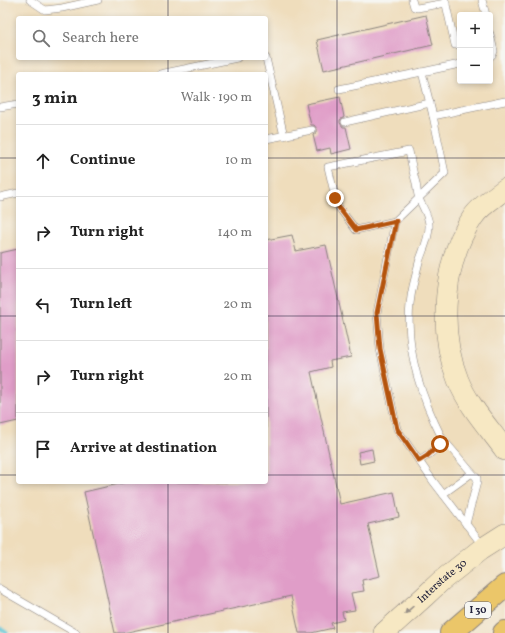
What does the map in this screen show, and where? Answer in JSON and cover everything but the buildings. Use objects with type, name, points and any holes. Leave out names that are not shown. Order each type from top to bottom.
[{"type":"highway","name":"I 30","points":[[451,633],[505,586]]},
{"type":"main road","points":[[505,188],[479,210],[458,244],[449,274],[446,306],[447,336],[451,359],[458,381],[467,398],[505,450]]},
{"type":"main road","points":[[468,226],[484,214],[498,210],[505,210]]},
{"type":"main road","name":"Interstate 30","points":[[384,633],[440,581],[484,547],[505,534]]},
{"type":"lane","points":[[30,0],[45,10],[98,0]]},
{"type":"lane","points":[[412,0],[414,7],[417,8],[445,1],[455,45]]},
{"type":"lane","points":[[482,0],[485,12]]},
{"type":"lane","points":[[170,72],[227,60]]},
{"type":"lane","points":[[266,60],[284,136]]},
{"type":"lane","points":[[339,89],[457,65]]},
{"type":"lane","points":[[422,72],[445,173],[419,198],[396,221],[356,230],[337,205],[328,167],[409,151],[419,198],[429,224],[425,245],[413,288],[409,313],[409,336],[412,358],[432,418],[442,438],[477,478],[466,524]]},
{"type":"lane","points":[[432,116],[505,101]]},
{"type":"lane","points":[[0,107],[16,104]]},
{"type":"lane","points":[[345,122],[430,104]]},
{"type":"lane","points":[[268,139],[312,130]]},
{"type":"lane","points":[[0,197],[16,194]]},
{"type":"lane","points":[[396,221],[377,313],[380,349],[397,429],[433,481],[484,547]]},
{"type":"lane","points":[[419,461],[440,444],[442,438]]},
{"type":"lane","points":[[443,494],[472,473]]},
{"type":"lane","points":[[0,589],[76,633]]},
{"type":"waterway","points":[[0,628],[7,633]]},
{"type":"route","points":[[335,198],[337,205],[356,230],[396,221],[377,313],[380,349],[397,429],[419,461],[440,444]]}]
